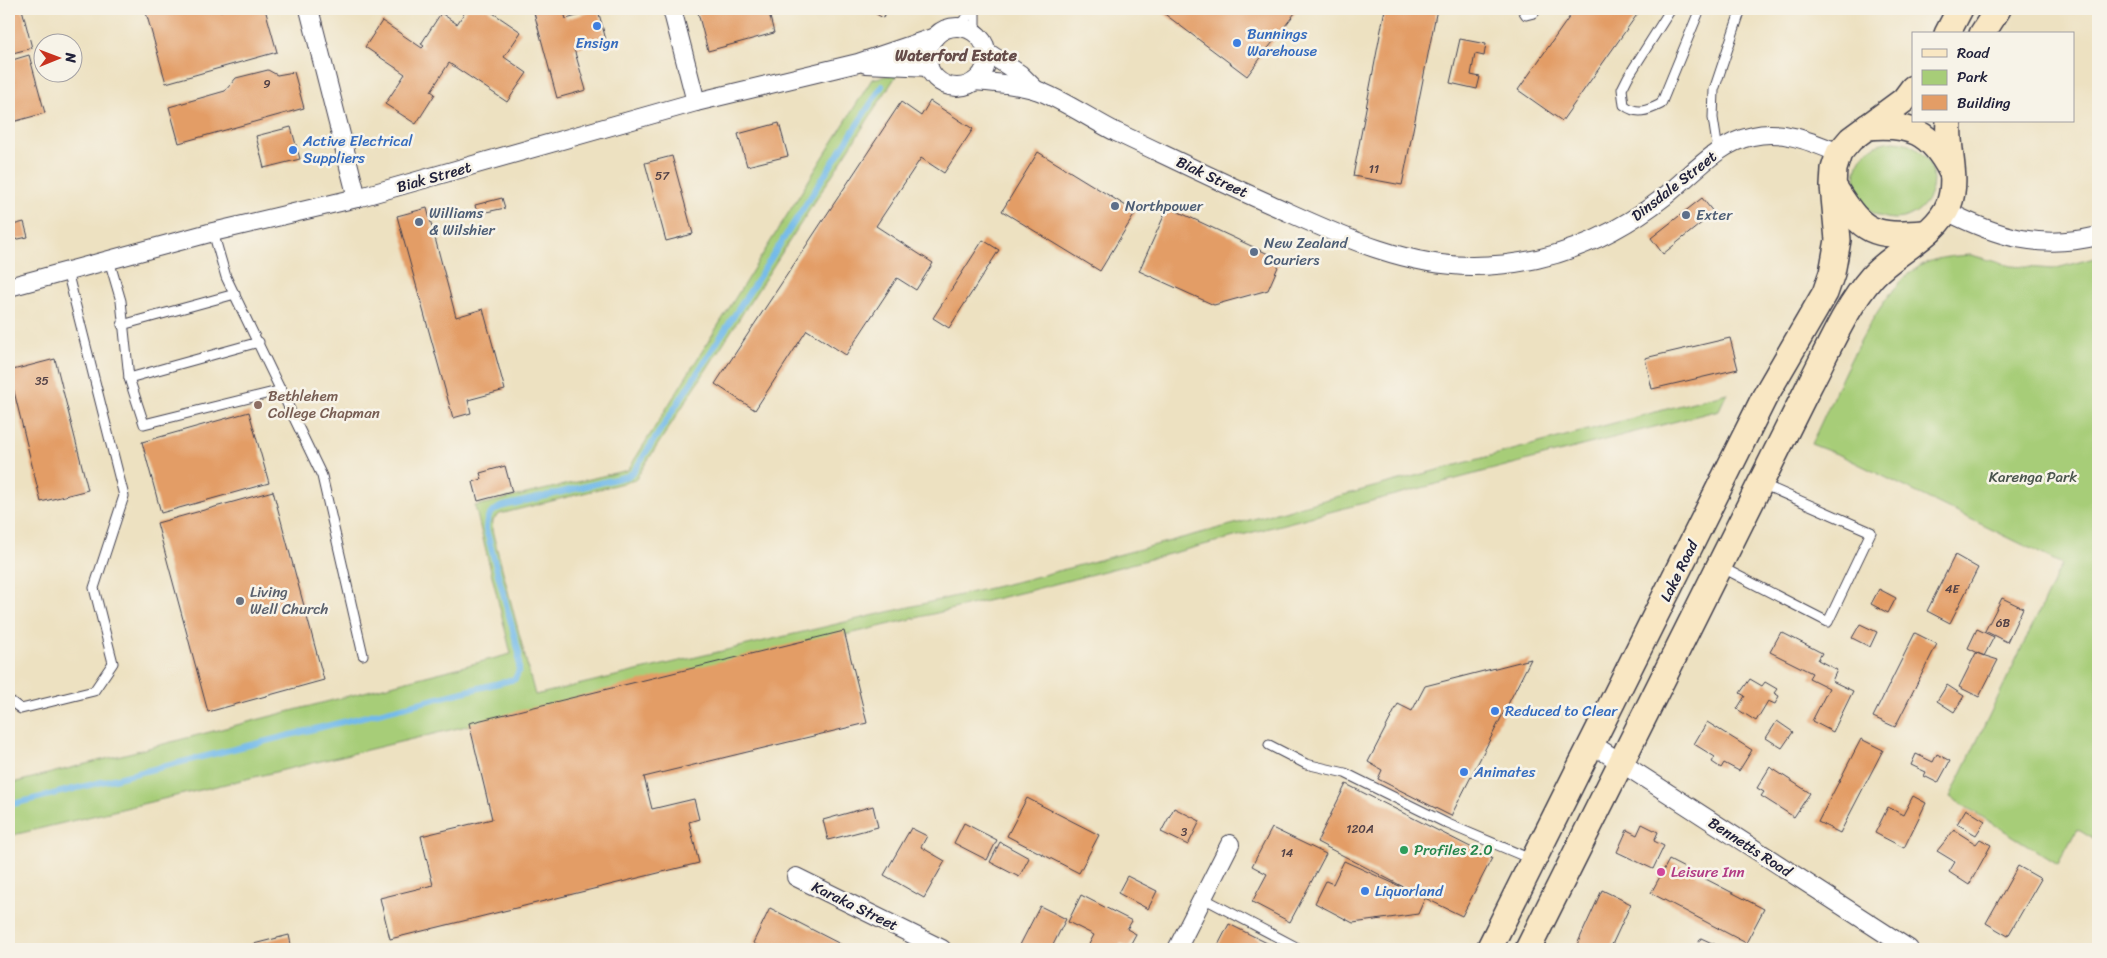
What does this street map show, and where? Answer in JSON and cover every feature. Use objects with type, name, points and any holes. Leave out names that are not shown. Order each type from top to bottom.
[{"type":"main road","points":[[1948,32],[1960,9]]},
{"type":"main road","points":[[1983,32],[1998,9]]},
{"type":"main road","points":[[1912,89],[1904,100],[1851,139],[1840,153],[1834,169],[1833,186],[1852,216],[1867,228],[1881,234],[1924,234]]},
{"type":"main road","points":[[1528,949],[1858,295],[1872,276],[1924,234],[1946,211],[1953,190],[1949,122]]},
{"type":"main road","points":[[1867,127],[1900,126],[1918,132],[1932,142],[1943,154],[1953,175]]},
{"type":"main road","name":"Lake Road","points":[[1488,949],[1764,398],[1825,293],[1832,273],[1838,240],[1833,186]]},
{"type":"street","points":[[309,9],[357,198]]},
{"type":"street","points":[[672,9],[696,102]]},
{"type":"street","points":[[956,27],[975,32],[984,43],[987,52],[986,66],[975,81],[962,87],[948,86],[936,78],[929,67],[928,50],[935,37],[945,29],[956,27]]},
{"type":"street","name":"Biak Street","points":[[9,287],[213,232],[357,198],[696,102],[858,64],[935,37]]},
{"type":"street","name":"Biak Street","points":[[987,52],[1020,74],[1036,90],[1195,170],[1309,222],[1392,256]]},
{"type":"street","name":"Biak Street","points":[[858,64],[929,67]]},
{"type":"street","name":"Biak Street","points":[[975,81],[1036,90]]},
{"type":"street","name":"Dinsdale Street","points":[[1392,256],[1437,264],[1471,266],[1513,264],[1552,257],[1582,246],[1632,220],[1664,197],[1718,151],[1735,141],[1754,136],[1781,135],[1801,138],[1840,153]]},
{"type":"street","points":[[1946,211],[1986,230],[2024,240],[2055,242],[2098,236]]},
{"type":"street","name":"Bennetts Road","points":[[1592,744],[1909,949]]},
{"type":"street","points":[[1177,949],[1230,844]]},
{"type":"street","name":"Karaka Street","points":[[796,877],[942,949]]},
{"type":"lane","points":[[956,27],[976,9]]},
{"type":"lane","points":[[975,32],[976,9]]},
{"type":"lane","points":[[1522,9],[1526,15],[1534,13],[1537,9]]},
{"type":"lane","points":[[1672,9],[1622,89],[1624,105],[1633,112],[1647,112],[1662,104],[1700,9]]},
{"type":"lane","points":[[1718,151],[1713,118],[1714,90],[1741,9]]},
{"type":"lane","points":[[213,232],[226,277],[322,476],[363,655]]},
{"type":"lane","points":[[109,260],[121,301],[129,378],[144,424],[282,390]]},
{"type":"lane","points":[[9,700],[20,708],[94,691],[113,663],[94,588],[124,496],[67,271]]},
{"type":"lane","points":[[122,325],[235,294]]},
{"type":"lane","points":[[129,378],[259,342]]},
{"type":"lane","points":[[1720,566],[1828,622],[1871,532],[1761,484]]},
{"type":"lane","points":[[1269,745],[1306,764],[1345,773],[1448,824],[1533,860]]},
{"type":"lane","points":[[1203,898],[1300,949]]},
{"type":"green space","points":[[898,73],[635,480],[500,514],[493,520],[492,530],[535,695],[1024,580],[1727,393],[1719,410],[1028,591],[9,836],[9,784],[511,654],[475,506],[628,470],[872,79]]},
{"type":"green space","points":[[1886,141],[1902,141],[1916,147],[1927,158],[1933,172],[1933,188],[1927,202],[1916,213],[1902,219],[1886,219],[1872,213],[1861,202],[1855,188],[1855,172],[1861,158],[1872,147]]},
{"type":"green space","name":"Karenga Park","points":[[1971,255],[2011,266],[2053,269],[2098,257],[2098,842],[2077,829],[2058,864],[1950,797],[2062,564],[1842,456],[1811,444],[1871,321],[1903,280],[1926,263],[1945,258]]},
{"type":"building","points":[[9,9],[22,9],[32,48],[9,54]]},
{"type":"building","points":[[145,9],[219,9],[220,11],[228,9],[265,9],[277,52],[166,83]]},
{"type":"building","points":[[467,9],[487,9],[521,32],[504,57],[527,73],[507,102],[449,63],[431,91],[435,94],[416,124],[385,104],[405,74],[365,47],[382,21],[422,48],[424,46],[421,44],[441,13],[457,24]]},
{"type":"building","points":[[533,9],[563,9],[566,19],[598,10],[606,40],[574,49],[586,90],[557,98]]},
{"type":"building","points":[[697,9],[768,9],[774,33],[708,51]]},
{"type":"building","points":[[868,9],[888,9],[883,18]]},
{"type":"building","name":"Bunnings Warehouse","points":[[1158,9],[1298,9],[1247,76]]},
{"type":"building","points":[[1385,9],[1437,9],[1402,185],[1353,176]]},
{"type":"building","points":[[1575,9],[1641,9],[1562,121],[1518,90]]},
{"type":"building","points":[[1460,39],[1486,44],[1484,56],[1475,54],[1471,75],[1480,77],[1477,89],[1450,83]]},
{"type":"building","points":[[29,55],[32,66],[32,82],[36,82],[45,113],[9,123],[9,61]]},
{"type":"building","points":[[268,70],[277,75],[294,72],[304,108],[179,143],[169,107],[225,91],[236,78]]},
{"type":"building","points":[[930,101],[973,129],[944,173],[921,158],[876,226],[933,263],[916,290],[897,278],[846,355],[807,330],[755,410],[715,384],[901,102],[921,116]]},
{"type":"building","points":[[779,123],[788,156],[747,166],[738,134]]},
{"type":"building","points":[[291,127],[300,159],[264,168],[256,136]]},
{"type":"building","points":[[1038,152],[1136,212],[1100,271],[1002,211]]},
{"type":"building","points":[[672,156],[693,234],[666,241],[645,163]]},
{"type":"building","points":[[502,198],[505,208],[477,214],[475,205]]},
{"type":"building","points":[[1702,198],[1714,213],[1663,254],[1651,238]]},
{"type":"building","points":[[1168,207],[1281,260],[1268,290],[1214,305],[1139,271]]},
{"type":"building","points":[[427,208],[456,317],[483,309],[505,390],[468,400],[471,413],[453,418],[397,216]]},
{"type":"building","points":[[24,222],[28,237],[9,241],[9,226]]},
{"type":"building","points":[[983,240],[999,250],[949,328],[933,318]]},
{"type":"building","points":[[1730,338],[1738,369],[1652,389],[1645,358]]},
{"type":"building","points":[[55,359],[88,490],[41,502],[9,371]]},
{"type":"building","points":[[249,412],[269,483],[161,513],[142,442]]},
{"type":"building","points":[[505,466],[512,492],[478,501],[473,482],[482,479],[480,473]]},
{"type":"building","name":"Living Well Church","points":[[273,491],[324,680],[208,712],[157,523]]},
{"type":"building","points":[[1955,555],[1978,568],[1950,623],[1927,611]]},
{"type":"building","points":[[1879,589],[1896,598],[1888,613],[1871,604]]},
{"type":"building","points":[[2002,598],[2023,608],[2007,642],[1985,631]]},
{"type":"building","points":[[1860,624],[1877,632],[1870,647],[1852,638]]},
{"type":"building","points":[[1977,629],[1994,637],[1984,656],[1968,648]]},
{"type":"building","points":[[844,631],[867,723],[644,777],[652,809],[694,799],[699,819],[689,822],[699,863],[390,939],[380,898],[433,885],[421,836],[492,819],[469,723]]},
{"type":"building","points":[[1781,632],[1822,653],[1818,660],[1837,670],[1832,681],[1853,691],[1833,732],[1812,721],[1829,688],[1809,678],[1812,673],[1770,652]]},
{"type":"building","points":[[1915,633],[1937,644],[1895,727],[1873,717]]},
{"type":"building","points":[[1976,653],[1998,660],[1979,697],[1959,687]]},
{"type":"building","points":[[1531,659],[1451,816],[1378,779],[1382,770],[1368,762],[1398,704],[1412,711],[1425,686]]},
{"type":"building","points":[[1750,679],[1762,686],[1765,682],[1777,689],[1774,693],[1779,696],[1775,704],[1768,701],[1756,721],[1737,709],[1745,696],[1740,693]]},
{"type":"building","points":[[1947,685],[1964,696],[1954,712],[1937,701]]},
{"type":"building","points":[[1777,721],[1793,732],[1782,748],[1766,738]]},
{"type":"building","points":[[1707,722],[1752,750],[1739,771],[1724,763],[1721,768],[1712,762],[1715,757],[1694,744]]},
{"type":"building","points":[[1861,739],[1883,750],[1840,833],[1818,822]]},
{"type":"building","points":[[1916,754],[1933,762],[1937,754],[1950,761],[1938,783],[1924,776],[1926,772],[1911,765]]},
{"type":"building","points":[[1770,767],[1810,793],[1794,817],[1761,796],[1764,792],[1757,788]]},
{"type":"building","name":"Profiles 2.0","points":[[1346,784],[1492,858],[1462,916],[1425,898],[1418,914],[1353,923],[1315,903],[1326,881],[1333,884],[1344,861],[1417,894],[1317,842]]},
{"type":"building","points":[[1913,796],[1926,803],[1904,848],[1875,833],[1888,807],[1903,815]]},
{"type":"building","points":[[1027,798],[1099,835],[1079,873],[1007,836]]},
{"type":"building","points":[[873,806],[878,827],[828,840],[823,820]]},
{"type":"building","points":[[1174,808],[1200,821],[1188,845],[1161,832]]},
{"type":"building","points":[[1966,809],[1985,821],[1976,835],[1957,824]]},
{"type":"building","points":[[964,823],[997,840],[987,860],[954,843]]},
{"type":"building","points":[[1642,824],[1658,832],[1654,841],[1664,846],[1653,869],[1617,852],[1627,830],[1637,835]]},
{"type":"building","points":[[911,828],[927,836],[921,847],[945,861],[924,898],[884,875]]},
{"type":"building","points":[[1272,828],[1326,854],[1290,922],[1252,902],[1267,874],[1252,866]]},
{"type":"building","points":[[1954,830],[1976,844],[1980,839],[1991,845],[1969,885],[1949,872],[1955,862],[1937,851]]},
{"type":"building","points":[[1000,842],[1029,858],[1019,877],[990,862]]},
{"type":"building","points":[[1669,860],[1764,909],[1746,943],[1651,893]]},
{"type":"building","points":[[2018,866],[2041,879],[2008,936],[1986,923]]},
{"type":"building","points":[[1127,876],[1157,891],[1148,909],[1118,893]]},
{"type":"building","points":[[1602,890],[1631,904],[1610,949],[1575,949]]},
{"type":"building","points":[[1081,895],[1132,921],[1127,929],[1136,934],[1129,947],[1121,943],[1117,949],[1087,948],[1094,935],[1068,922]]},
{"type":"building","points":[[1040,906],[1066,919],[1051,949],[1028,949],[1020,945]]},
{"type":"building","points":[[770,908],[850,949],[764,949],[753,943]]},
{"type":"building","points":[[1229,924],[1279,949],[1216,949]]},
{"type":"building","points":[[289,935],[292,949],[234,949]]},
{"type":"building","points":[[1701,938],[1725,949],[1695,949]]},
{"type":"waterway","points":[[9,805],[515,679],[519,670],[519,653],[486,529],[489,516],[500,507],[628,476],[634,471],[882,86]]},
{"type":"place","name":"Ensign","points":[[597,26]]},
{"type":"place","name":"Bunnings Warehouse","points":[[1237,43]]},
{"type":"place","name":"Active Electrical Suppliers","points":[[293,150]]},
{"type":"place","name":"Northpower","points":[[1115,206]]},
{"type":"place","name":"Exter","points":[[1686,215]]},
{"type":"place","name":"Williams & Wilshier","points":[[419,222]]},
{"type":"place","name":"New Zealand Couriers","points":[[1254,252]]},
{"type":"place","name":"Bethlehem College Chapman","points":[[258,405]]},
{"type":"place","name":"Living Well Church","points":[[240,601]]},
{"type":"place","name":"Reduced to Clear","points":[[1495,711]]},
{"type":"place","name":"Animates","points":[[1464,772]]},
{"type":"place","name":"Profiles 2.0","points":[[1404,850]]},
{"type":"place","name":"Leisure Inn","points":[[1661,872]]},
{"type":"place","name":"Liquorland","points":[[1365,891]]},
{"type":"district","name":"Waterford Estate","points":[[956,55]]}]
